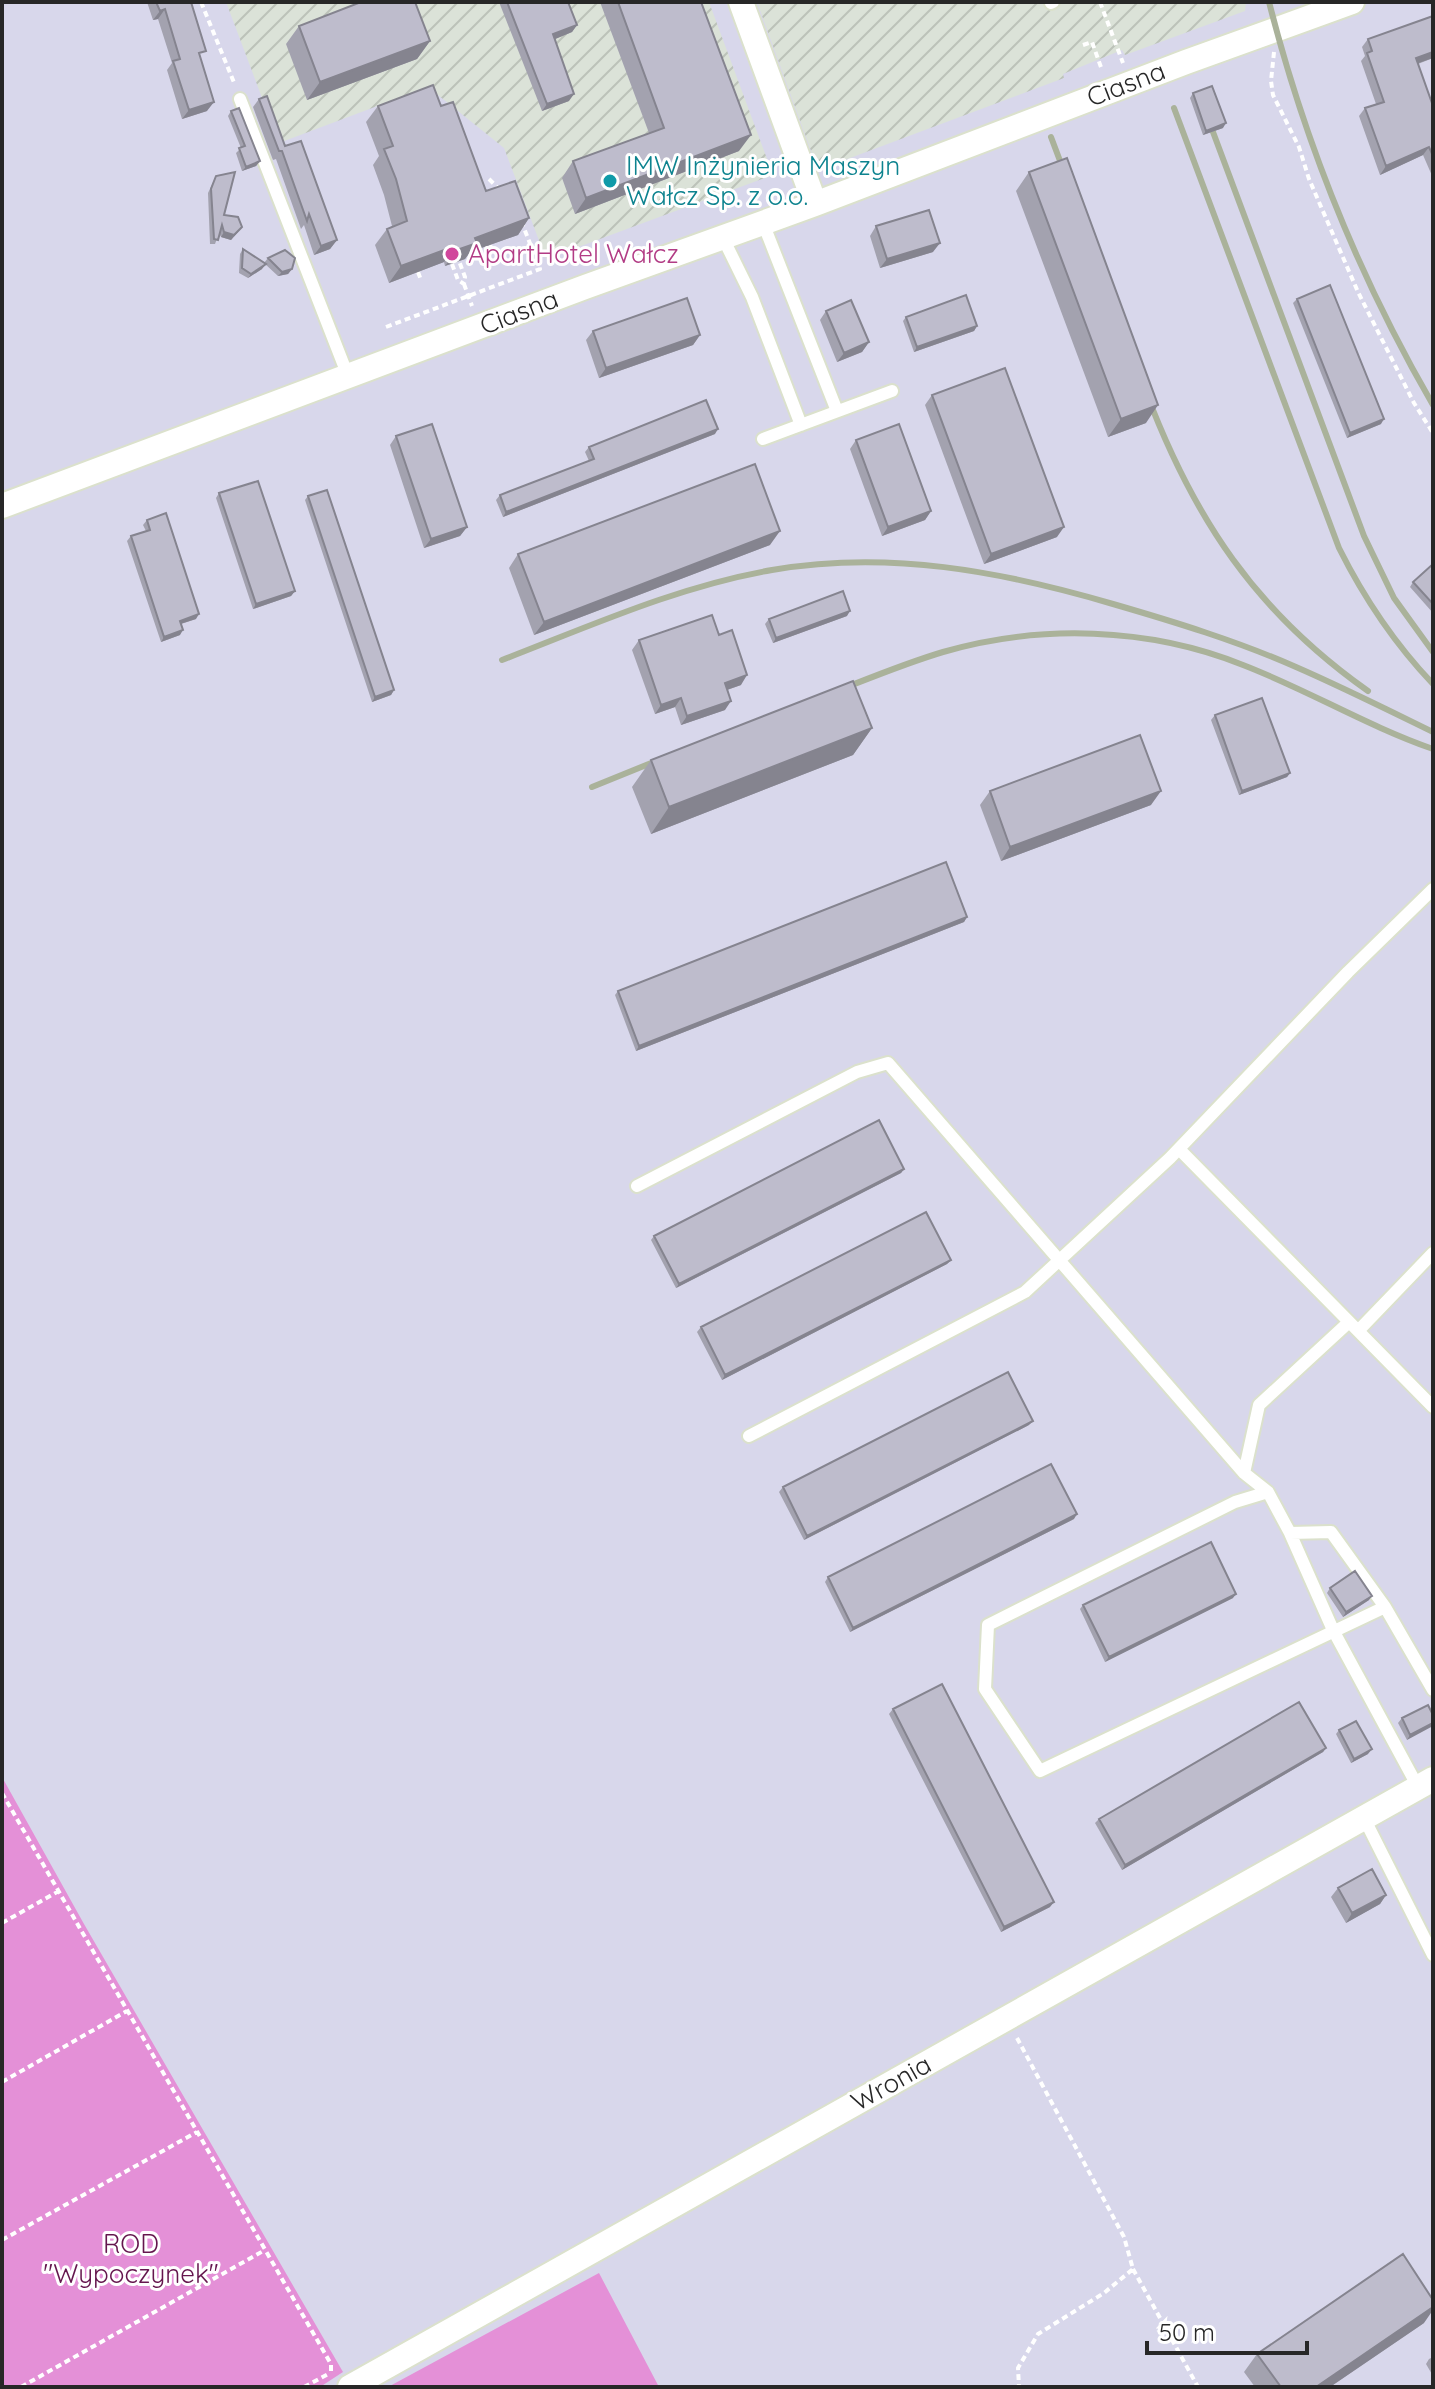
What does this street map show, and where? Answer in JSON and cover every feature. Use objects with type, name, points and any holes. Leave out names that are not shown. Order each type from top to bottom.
[{"type":"street","points":[[741,2],[815,204]]},
{"type":"street","name":"Ciasna","points":[[2,506],[815,204],[1121,87],[1310,9],[1352,2]]},
{"type":"street","name":"Wronia","points":[[337,2380],[1006,2019],[1426,1783]]},
{"type":"lane","points":[[240,99],[348,376]]},
{"type":"lane","points":[[763,223],[837,411]]},
{"type":"lane","points":[[723,238],[752,297],[801,425]]},
{"type":"lane","points":[[763,439],[892,391]]},
{"type":"lane","points":[[749,1436],[1025,1292],[1179,1149],[1348,972],[1433,889]]},
{"type":"lane","points":[[637,1186],[857,1072],[888,1063],[1244,1473],[1268,1492],[1290,1533],[1333,1630],[1426,1783]]},
{"type":"lane","points":[[1179,1149],[1433,1407]]},
{"type":"lane","points":[[1244,1473],[1259,1405],[1433,1253]]},
{"type":"lane","points":[[1268,1492],[1235,1502],[988,1625],[985,1689],[1040,1771],[1385,1607]]},
{"type":"lane","points":[[1290,1533],[1331,1532],[1385,1607],[1433,1690]]},
{"type":"lane","points":[[1364,1818],[1433,1955]]},
{"type":"path","points":[[201,2],[240,99]]},
{"type":"path","points":[[1100,2],[1121,87]]},
{"type":"path","points":[[1083,45],[1092,42],[1121,87]]},
{"type":"path","points":[[1275,42],[1271,81],[1273,95],[1299,147],[1309,179],[1358,292],[1414,403],[1433,433]]},
{"type":"path","points":[[489,179],[506,196]]},
{"type":"path","points":[[386,327],[540,269],[520,218]]},
{"type":"path","points":[[490,245],[493,252]]},
{"type":"path","points":[[452,264],[458,280],[464,284],[465,277],[459,261]]},
{"type":"path","points":[[418,272],[421,280]]},
{"type":"path","points":[[2,1793],[331,2364],[337,2380],[304,2387]]},
{"type":"path","points":[[2,1923],[59,1891]]},
{"type":"path","points":[[2,2082],[127,2011]]},
{"type":"path","points":[[1006,2019],[1124,2237],[1133,2269],[1198,2387]]},
{"type":"path","points":[[2,2240],[197,2132]]},
{"type":"path","points":[[21,2387],[265,2250]]},
{"type":"path","points":[[1019,2387],[1018,2368],[1038,2334],[1104,2293],[1133,2269]]},
{"type":"shaded area","points":[[226,2],[709,2],[773,175],[546,259],[504,148],[428,87],[279,143]]},
{"type":"shaded area","points":[[757,2],[1246,2],[1245,11],[1125,55],[1122,50],[1063,74],[1064,78],[818,170]]},
{"type":"green space","name":"ROD \"Wypoczynek\"","points":[[2,1777],[343,2372],[320,2387],[2,2387]]},
{"type":"green space","points":[[599,2273],[659,2387],[388,2387]]},
{"type":"building","points":[[156,2],[191,2],[206,51],[199,53],[214,102],[189,110],[173,61],[180,59],[165,9],[160,11]]},
{"type":"building","points":[[361,2],[415,2],[430,41],[320,82],[299,26]]},
{"type":"building","points":[[507,2],[568,2],[577,25],[553,34],[574,94],[547,104]]},
{"type":"building","points":[[618,2],[701,2],[751,135],[586,198],[573,161],[664,128]]},
{"type":"building","points":[[1433,16],[1433,52],[1416,58],[1433,106],[1433,156],[1429,147],[1386,166],[1365,108],[1384,102],[1367,53],[1372,51],[1368,39]]},
{"type":"building","points":[[433,85],[441,106],[453,102],[486,191],[515,181],[529,218],[475,238],[477,243],[457,250],[455,246],[401,266],[387,229],[407,221],[384,149],[393,146],[378,106]]},
{"type":"building","points":[[1212,86],[1226,123],[1206,131],[1193,93]]},
{"type":"building","points":[[267,96],[285,146],[301,141],[337,240],[321,246],[309,214],[307,221],[259,99]]},
{"type":"building","points":[[239,108],[260,161],[246,167],[239,148],[245,146],[231,111]]},
{"type":"building","points":[[1067,158],[1158,405],[1121,419],[1029,172]]},
{"type":"building","points":[[235,172],[224,215],[238,217],[242,227],[234,235],[224,232],[222,225],[218,240],[214,239],[211,189],[216,176]]},
{"type":"building","points":[[929,210],[940,243],[887,259],[876,226]]},
{"type":"building","points":[[243,249],[266,264],[251,274],[242,268]]},
{"type":"building","points":[[285,250],[295,258],[292,269],[282,272],[268,258]]},
{"type":"building","points":[[1330,285],[1384,419],[1350,433],[1297,299]]},
{"type":"building","points":[[966,295],[977,326],[917,347],[906,317]]},
{"type":"building","points":[[687,298],[700,335],[606,368],[593,331]]},
{"type":"building","points":[[851,300],[869,342],[844,353],[826,311]]},
{"type":"building","points":[[1005,368],[1064,527],[991,554],[932,395]]},
{"type":"building","points":[[706,400],[718,429],[506,512],[500,495],[594,459],[589,447]]},
{"type":"building","points":[[432,424],[467,527],[431,539],[396,436]]},
{"type":"building","points":[[899,424],[931,511],[888,527],[856,440]]},
{"type":"building","points":[[755,464],[780,531],[544,622],[518,554]]},
{"type":"building","points":[[258,481],[295,591],[256,604],[219,493]]},
{"type":"building","points":[[327,490],[394,690],[375,697],[308,496]]},
{"type":"building","points":[[166,513],[199,614],[180,621],[183,630],[164,637],[131,536],[150,530],[147,520]]},
{"type":"building","points":[[1433,564],[1433,604],[1413,582]]},
{"type":"building","points":[[843,591],[850,611],[776,638],[769,619]]},
{"type":"building","points":[[712,615],[719,635],[732,630],[747,675],[725,683],[731,701],[687,716],[681,698],[661,705],[639,640]]},
{"type":"building","points":[[853,681],[872,728],[669,807],[651,760]]},
{"type":"building","points":[[1262,698],[1290,773],[1242,791],[1215,715]]},
{"type":"building","points":[[1140,735],[1161,791],[1010,847],[990,791]]},
{"type":"building","points":[[946,862],[967,917],[639,1046],[618,991]]},
{"type":"building","points":[[879,1120],[904,1169],[679,1284],[654,1236]]},
{"type":"building","points":[[926,1212],[951,1260],[725,1375],[701,1327]]},
{"type":"building","points":[[1008,1372],[1033,1421],[807,1536],[783,1487]]},
{"type":"building","points":[[1051,1464],[1077,1514],[853,1628],[828,1577]]},
{"type":"building","points":[[1211,1542],[1236,1594],[1109,1657],[1083,1605]]},
{"type":"building","points":[[1355,1571],[1372,1596],[1346,1612],[1330,1588]]},
{"type":"building","points":[[942,1684],[1054,1902],[1004,1927],[893,1709]]},
{"type":"building","points":[[1299,1702],[1326,1748],[1125,1865],[1099,1819]]},
{"type":"building","points":[[1428,1705],[1433,1723],[1410,1735],[1402,1718]]},
{"type":"building","points":[[1356,1721],[1372,1749],[1354,1759],[1339,1730]]},
{"type":"building","points":[[1372,1869],[1386,1895],[1352,1913],[1338,1888]]},
{"type":"building","points":[[1403,2254],[1433,2300],[1433,2307],[1316,2387],[1281,2387],[1257,2354]]},
{"type":"railway","points":[[1269,2],[1300,107],[1337,209],[1382,309],[1433,405]]},
{"type":"railway","points":[[1174,108],[1339,548],[1381,619],[1433,684]]},
{"type":"railway","points":[[1213,132],[1364,536],[1394,598],[1433,652]]},
{"type":"railway","points":[[1051,137],[1068,182]]},
{"type":"railway","points":[[1146,392],[1185,481],[1233,560],[1293,629],[1368,691]]},
{"type":"railway","points":[[502,660],[635,608],[737,577],[815,564],[901,563],[986,573],[1029,582],[1183,625],[1296,667],[1433,732]]},
{"type":"railway","points":[[834,692],[915,661],[980,643],[1055,634],[1132,637],[1207,652],[1243,665],[1433,749]]},
{"type":"railway","points":[[592,787],[666,757]]},
{"type":"place","name":"IMW Inżynieria Maszyn Wałcz Sp. z o.o.","points":[[610,181]]},
{"type":"place","name":"ApartHotel Wałcz","points":[[452,254]]}]
